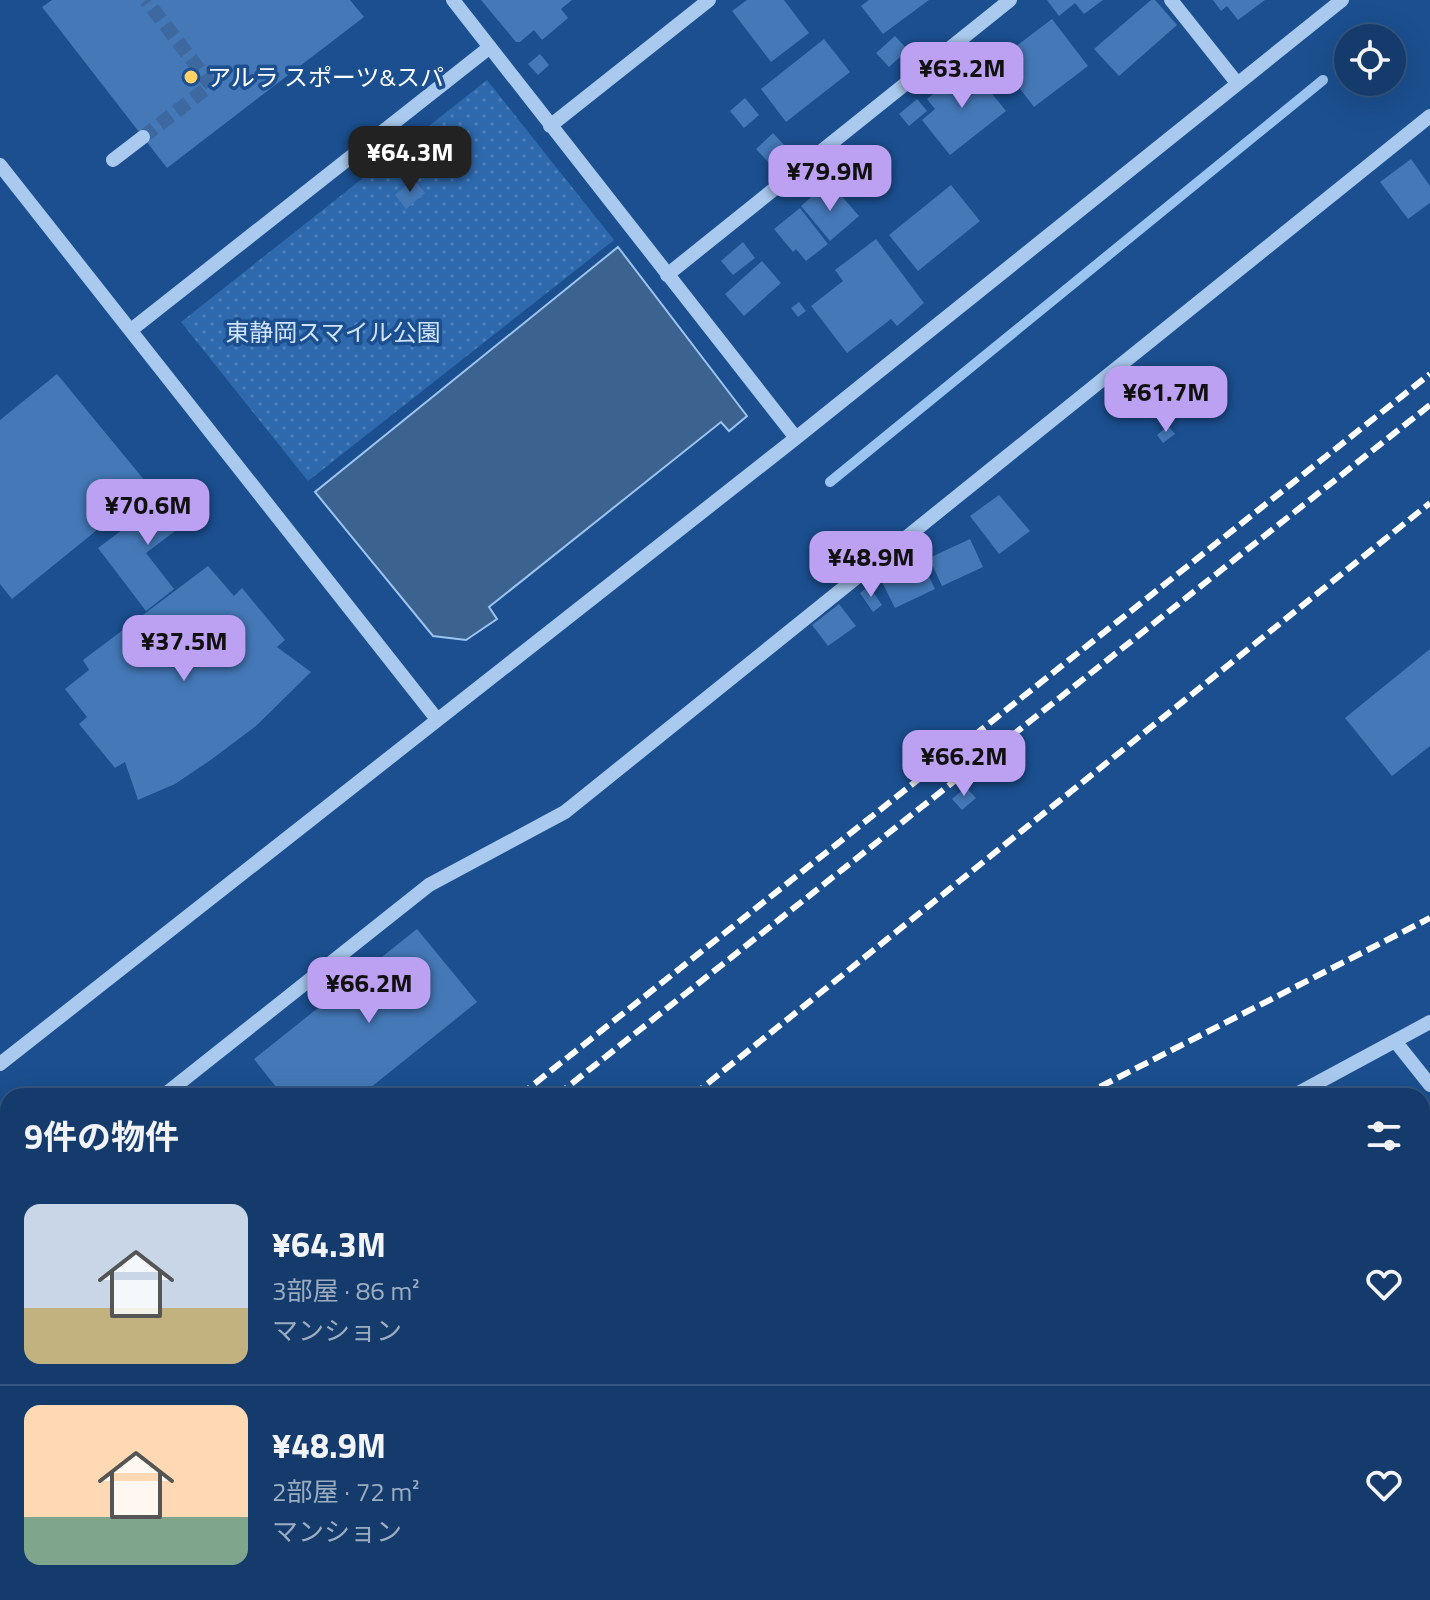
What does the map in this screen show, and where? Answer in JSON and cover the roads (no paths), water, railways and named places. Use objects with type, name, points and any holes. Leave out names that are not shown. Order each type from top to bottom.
[{"type":"street","points":[[453,0],[796,438]]},
{"type":"street","points":[[550,126],[709,0]]},
{"type":"street","points":[[667,275],[1010,0]]},
{"type":"street","points":[[1171,0],[1237,83]]},
{"type":"street","points":[[0,1064],[436,718],[796,438],[1342,0]]},
{"type":"street","points":[[131,330],[490,47]]},
{"type":"street","points":[[173,1088],[429,885],[565,812],[1430,116]]},
{"type":"street","points":[[113,160],[143,137]]},
{"type":"street","points":[[0,165],[436,718]]},
{"type":"street","points":[[1308,1088],[1430,1022]]},
{"type":"street","points":[[1395,1041],[1430,1085]]},
{"type":"waterway","points":[[830,482],[1323,80]]},
{"type":"tunnel","points":[[143,137],[211,85],[146,0]]},
{"type":"railway","points":[[529,1088],[1430,374]]},
{"type":"railway","points":[[566,1088],[1430,405]]},
{"type":"railway","points":[[702,1088],[1430,503]]},
{"type":"railway","points":[[1098,1088],[1430,918]]},
{"type":"place","name":"アルラ スポーツ&スパ","points":[[191,77]]},
{"type":"park label","name":"東静岡スマイル公園","points":[[333,332]]}]
